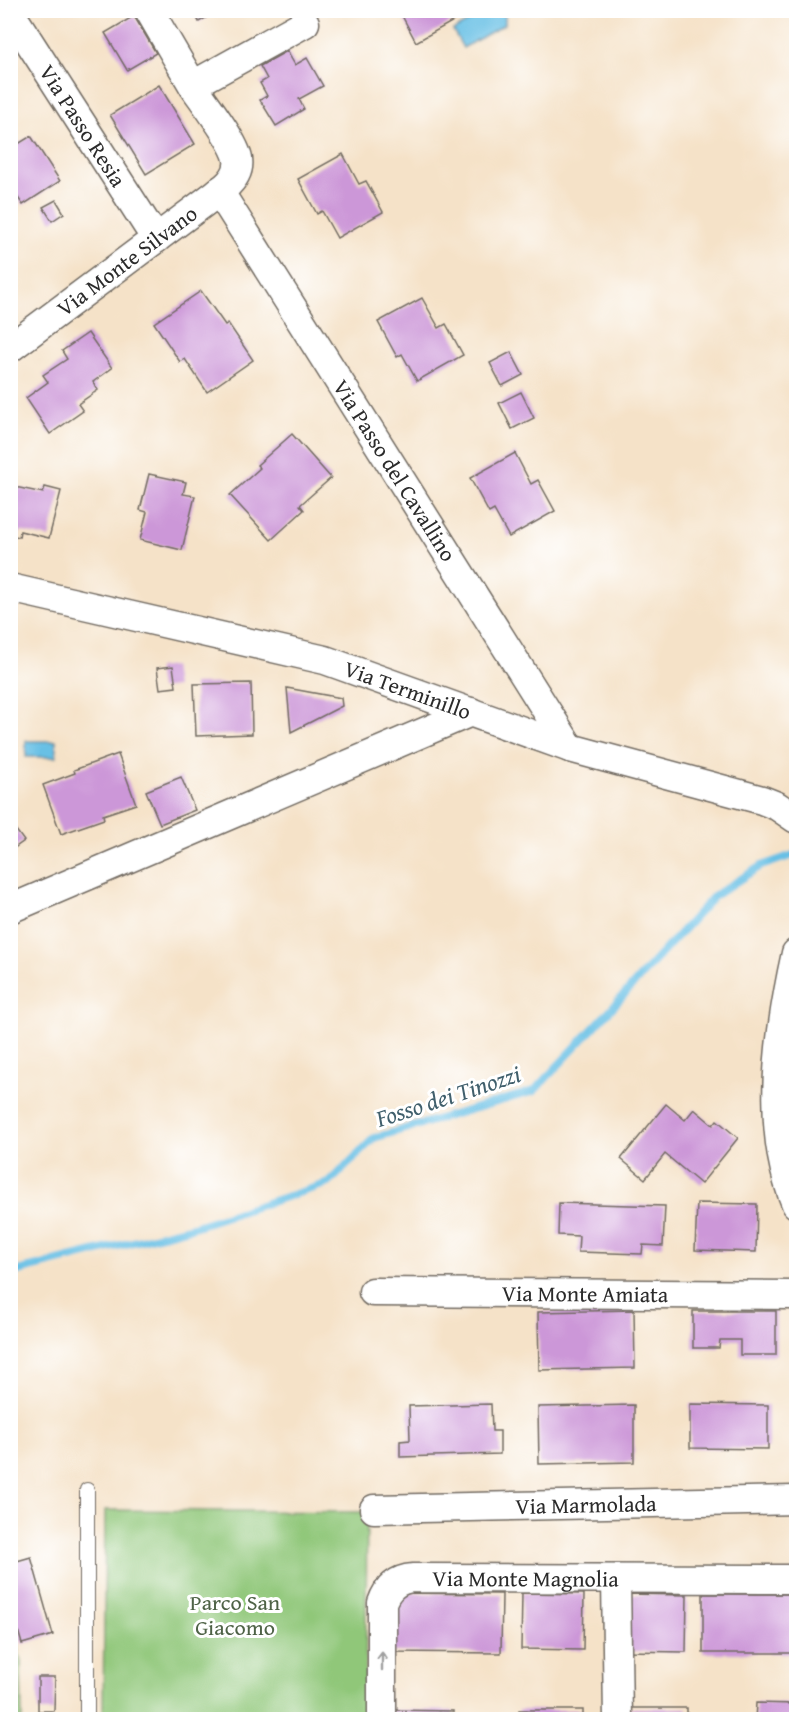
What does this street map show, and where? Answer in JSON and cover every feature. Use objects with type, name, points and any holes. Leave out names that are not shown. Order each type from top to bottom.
[{"type":"street","points":[[149,10],[193,85],[306,23]]},
{"type":"street","name":"Via Passo Resia","points":[[10,12],[156,239]]},
{"type":"street","name":"Via Monte Silvano","points":[[10,348],[229,183],[238,169],[236,152],[193,85]]},
{"type":"street","name":"Via Passo del Cavallino","points":[[219,191],[570,748]]},
{"type":"street","name":"Via Terminillo","points":[[10,588],[317,658],[570,748],[762,800],[777,806],[796,819]]},
{"type":"street","points":[[10,909],[471,712]]},
{"type":"street","points":[[796,952],[779,1062],[778,1090],[779,1126],[784,1163],[796,1204]]},
{"type":"street","name":"Via Monte Amiata","points":[[373,1292],[796,1295]]},
{"type":"street","name":"Via Marmolada","points":[[374,1509],[796,1500]]},
{"type":"street","name":"Via Monte Magnolia","points":[[382,1719],[382,1603],[387,1592],[397,1582],[413,1578],[796,1579]]},
{"type":"street","points":[[616,1579],[618,1719]]},
{"type":"lane","points":[[87,1490],[87,1719]]},
{"type":"green space","name":"Parco San Giacomo","points":[[105,1510],[367,1512],[365,1719],[103,1720]]},
{"type":"green space","points":[[10,1620],[21,1661],[22,1719],[11,1719]]},
{"type":"water","points":[[488,11],[505,11],[505,24],[463,48],[453,30]]},
{"type":"water","points":[[26,741],[56,741],[56,757],[26,757]]},
{"type":"building","points":[[193,10],[219,10],[199,22]]},
{"type":"building","points":[[399,10],[473,10],[416,42]]},
{"type":"building","points":[[134,16],[156,53],[127,70],[105,33]]},
{"type":"building","points":[[287,51],[295,65],[307,58],[323,86],[299,99],[304,109],[276,126],[260,100],[267,96],[260,83],[267,79],[260,66]]},
{"type":"building","points":[[159,85],[195,144],[146,174],[110,115]]},
{"type":"building","points":[[31,136],[60,181],[23,205],[10,186],[10,149]]},
{"type":"building","points":[[343,154],[359,184],[366,181],[383,212],[337,238],[322,211],[317,214],[298,179]]},
{"type":"building","points":[[56,200],[64,213],[52,221],[43,207]]},
{"type":"building","points":[[201,291],[225,325],[228,323],[253,360],[207,392],[185,359],[180,362],[154,323]]},
{"type":"building","points":[[422,298],[439,328],[446,324],[463,355],[417,381],[402,354],[397,357],[378,322]]},
{"type":"building","points":[[88,333],[112,368],[93,382],[98,390],[78,404],[83,411],[50,434],[26,398],[48,382],[43,375],[67,359],[62,351]]},
{"type":"building","points":[[511,352],[523,375],[502,386],[490,363]]},
{"type":"building","points":[[521,392],[534,418],[512,429],[499,403]]},
{"type":"building","points":[[292,434],[331,478],[300,505],[304,510],[271,540],[230,495],[260,468],[257,465]]},
{"type":"building","points":[[515,453],[531,484],[538,480],[555,511],[509,537],[494,510],[489,513],[470,478]]},
{"type":"building","points":[[149,474],[186,482],[183,494],[195,496],[182,550],[140,540],[147,512],[140,510]]},
{"type":"building","points":[[15,487],[43,493],[45,487],[61,491],[49,538],[20,531],[19,537],[10,535],[10,493],[13,493]]},
{"type":"building","points":[[173,666],[176,687],[160,689],[157,668]]},
{"type":"building","points":[[251,683],[252,734],[196,736],[194,684]]},
{"type":"building","points":[[287,688],[341,698],[342,706],[291,732]]},
{"type":"building","points":[[118,754],[136,804],[103,815],[104,819],[61,834],[43,785],[75,773],[74,770]]},
{"type":"building","points":[[181,777],[195,810],[160,824],[146,791]]},
{"type":"building","points":[[10,822],[24,841],[10,851]]},
{"type":"building","points":[[666,1104],[685,1120],[694,1109],[713,1125],[717,1120],[738,1138],[701,1184],[665,1154],[645,1179],[621,1159]]},
{"type":"building","points":[[559,1203],[665,1206],[663,1246],[643,1245],[642,1254],[578,1252],[579,1236],[558,1235]]},
{"type":"building","points":[[697,1203],[757,1204],[756,1252],[695,1250]]},
{"type":"building","points":[[634,1310],[635,1368],[539,1370],[538,1312]]},
{"type":"building","points":[[693,1311],[776,1311],[776,1355],[740,1355],[740,1340],[720,1340],[719,1348],[693,1348]]},
{"type":"building","points":[[491,1404],[492,1431],[500,1431],[500,1454],[400,1457],[400,1441],[410,1440],[409,1406]]},
{"type":"building","points":[[690,1404],[768,1405],[768,1449],[690,1448]]},
{"type":"building","points":[[634,1405],[634,1462],[539,1464],[538,1407]]},
{"type":"building","points":[[31,1557],[53,1635],[22,1644],[10,1603],[10,1563]]},
{"type":"building","points":[[390,1593],[502,1594],[501,1653],[390,1652]]},
{"type":"building","points":[[522,1593],[584,1594],[583,1650],[521,1649]]},
{"type":"building","points":[[624,1594],[687,1595],[686,1652],[623,1651]]},
{"type":"building","points":[[703,1594],[796,1594],[796,1653],[703,1653]]},
{"type":"building","points":[[38,1677],[55,1677],[54,1711],[38,1711]]},
{"type":"building","points":[[756,1703],[796,1704],[796,1720],[755,1720]]},
{"type":"building","points":[[624,1708],[687,1708],[687,1720],[623,1720]]},
{"type":"building","points":[[391,1710],[453,1711],[453,1720],[391,1720]]},
{"type":"building","points":[[519,1710],[583,1710],[583,1720],[519,1720]]},
{"type":"waterway","name":"Fosso dei Tinozzi","points":[[10,1273],[193,1227],[329,1183],[374,1138],[534,1091],[714,896],[761,866],[796,854]]}]
